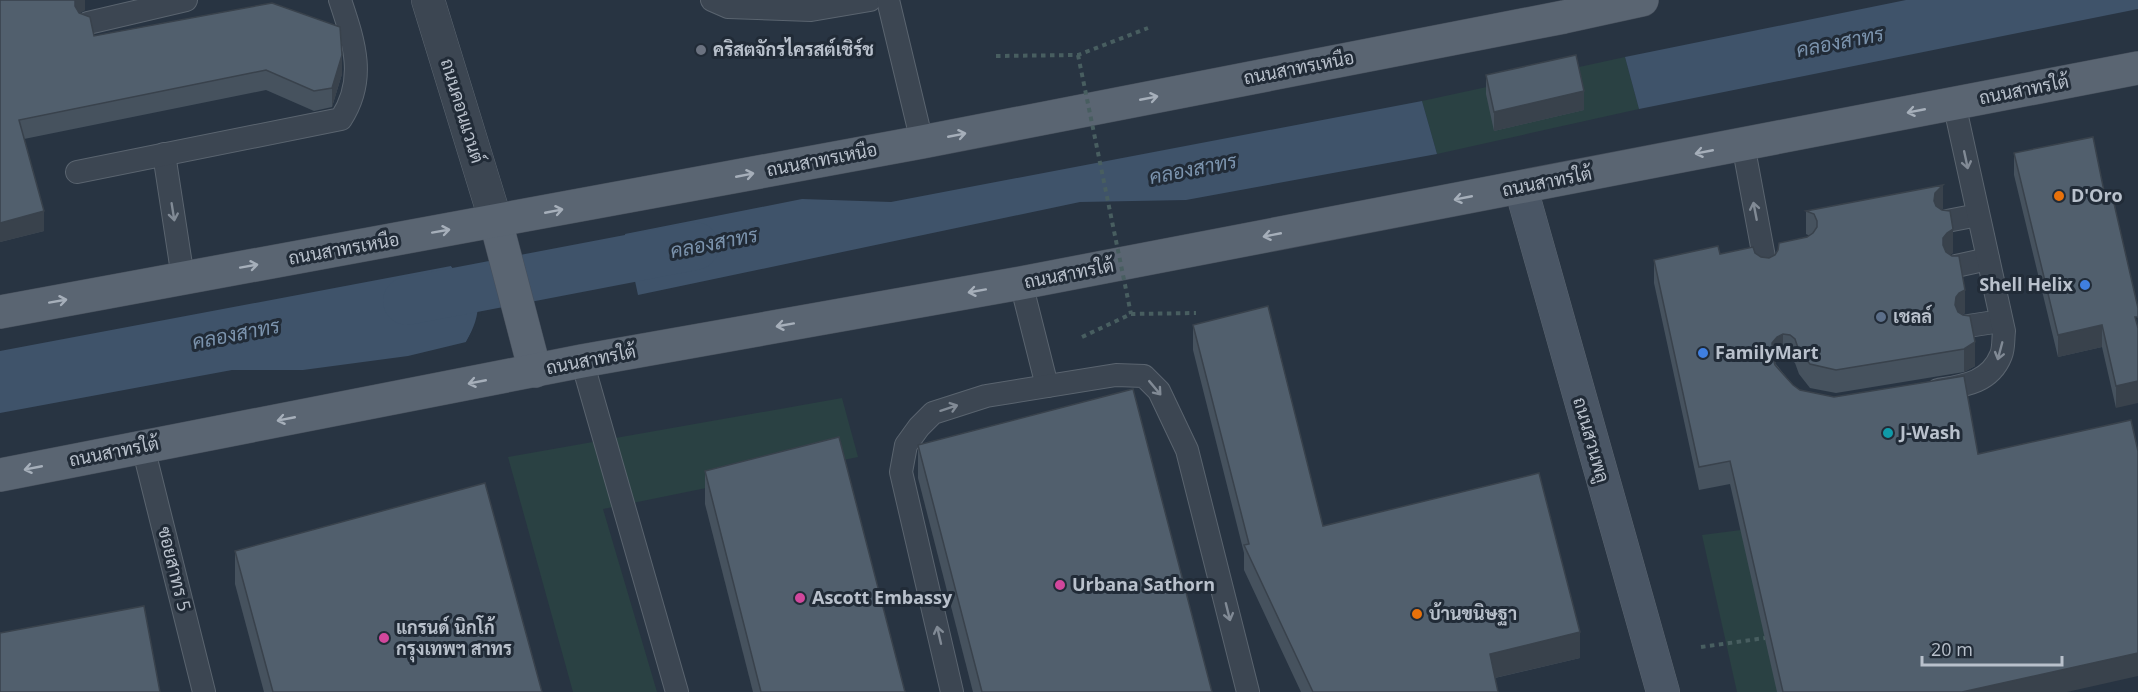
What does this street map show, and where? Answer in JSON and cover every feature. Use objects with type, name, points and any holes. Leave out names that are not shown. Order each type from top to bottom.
[{"type":"main road","name":"ถนนสาทรเหนือ","points":[[0,312],[922,142],[1642,0]]},
{"type":"main road","name":"ถนนสาทรใต้","points":[[0,475],[582,361],[1021,283],[2138,68]]},
{"type":"main road","name":"ถนนสวนพลู","points":[[1521,188],[1663,692]]},
{"type":"main road","points":[[496,222],[535,371]]},
{"type":"street","name":"ถนนคอนแวนต์","points":[[428,0],[496,222]]},
{"type":"lane","points":[[88,23],[186,0]]},
{"type":"lane","points":[[77,172],[341,119],[350,105],[355,84],[356,64],[354,41],[340,0]]},
{"type":"lane","points":[[712,0],[728,7],[811,10],[870,0]]},
{"type":"lane","points":[[888,0],[922,142]]},
{"type":"lane","points":[[1913,394],[1968,385],[1987,376],[2001,355],[2004,331],[1954,103]]},
{"type":"lane","points":[[1743,144],[1771,258]]},
{"type":"lane","points":[[164,154],[183,278]]},
{"type":"lane","points":[[1947,221],[1978,215]]},
{"type":"lane","points":[[1956,266],[1988,259]]},
{"type":"lane","points":[[1021,283],[1047,386]]},
{"type":"lane","points":[[1968,326],[2001,321]]},
{"type":"lane","points":[[582,361],[677,692]]},
{"type":"lane","points":[[952,692],[901,472],[906,445],[933,413],[986,396],[1116,375],[1144,375],[1160,391],[1186,450],[1248,692]]},
{"type":"lane","name":"ซอยสาทร 5","points":[[143,447],[204,692]]},
{"type":"path","points":[[996,56],[1078,55],[1149,28]]},
{"type":"path","points":[[1078,55],[1131,314]]},
{"type":"path","points":[[1082,337],[1131,314],[1196,313]]},
{"type":"path","points":[[1701,647],[1766,638]]},
{"type":"green space","points":[[1625,57],[1639,109],[1437,154],[1422,101]]},
{"type":"green space","points":[[842,398],[858,457],[603,509],[657,692],[573,692],[508,457]]},
{"type":"green space","points":[[1741,530],[1778,692],[1737,692],[1702,535]]},
{"type":"water","points":[[1906,0],[2138,0],[2138,9],[1639,109],[1625,57]]},
{"type":"water","points":[[1422,101],[1437,154],[1186,200],[1080,202],[638,295],[625,234],[802,199],[891,202]]},
{"type":"water","points":[[451,266],[478,296],[476,320],[466,342],[408,356],[303,370],[232,370],[0,413],[0,351]]},
{"type":"pier","points":[[451,266],[454,266],[481,295],[482,314],[478,327],[470,341],[466,342],[479,313],[478,296]]},
{"type":"building","points":[[0,0],[75,0],[79,13],[90,17],[94,36],[272,3],[340,27],[342,55],[332,88],[314,91],[266,70],[19,120],[44,211],[0,223]]},
{"type":"building","points":[[1576,55],[1584,91],[1494,112],[1486,75]]},
{"type":"building","points":[[2093,137],[2106,201],[2113,199],[2138,308],[2138,317],[2135,317],[2138,328],[2138,381],[2116,386],[2102,325],[2058,335],[2014,153]]},
{"type":"building","points":[[1943,185],[1935,193],[1934,201],[1936,206],[1942,210],[1950,211],[1953,229],[1943,238],[1943,245],[1946,252],[1952,256],[1959,256],[1965,290],[1956,297],[1955,305],[1958,312],[1970,316],[1975,342],[1964,349],[1836,370],[1810,364],[1799,351],[1795,339],[1783,334],[1772,343],[1775,365],[1800,390],[1834,397],[1964,376],[1978,454],[2131,420],[2138,451],[2138,653],[1962,692],[1783,692],[1730,461],[1699,467],[1654,260],[1718,246],[1720,254],[1753,247],[1755,253],[1769,258],[1775,255],[1779,243],[1807,237],[1813,233],[1817,227],[1817,221],[1814,214],[1806,211]]},
{"type":"building","name":"บ้านขนิษฐา","points":[[1268,306],[1323,526],[1539,473],[1580,632],[1490,654],[1498,692],[1313,692],[1244,545],[1249,544],[1193,325]]},
{"type":"building","name":"Urbana Sathorn","points":[[1133,389],[1212,692],[982,692],[918,445]]},
{"type":"building","name":"Ascott Embassy","points":[[839,437],[905,692],[761,692],[705,471]]},
{"type":"building","name":"แกรนด์ นิกโก้ กรุงเทพฯ สาทร","points":[[485,483],[542,692],[273,692],[235,551]]},
{"type":"building","points":[[144,606],[160,692],[0,692],[0,633]]},
{"type":"waterway","name":"คลองสาทร","points":[[407,301],[695,246]]},
{"type":"place","name":"คริสตจักรไครสต์เชิร์ช","points":[[701,50]]},
{"type":"place","name":"D'Oro","points":[[2059,196]]},
{"type":"place","name":"Shell Helix","points":[[2085,285]]},
{"type":"place","name":"เชลล์","points":[[1881,317]]},
{"type":"place","name":"FamilyMart","points":[[1703,353]]},
{"type":"place","name":"J-Wash","points":[[1888,433]]},
{"type":"place","name":"Urbana Sathorn","points":[[1060,585]]},
{"type":"place","name":"Ascott Embassy","points":[[800,598]]},
{"type":"place","name":"บ้านขนิษฐา","points":[[1417,614]]},
{"type":"place","name":"แกรนด์ นิกโก้ กรุงเทพฯ สาทร","points":[[384,638]]}]
